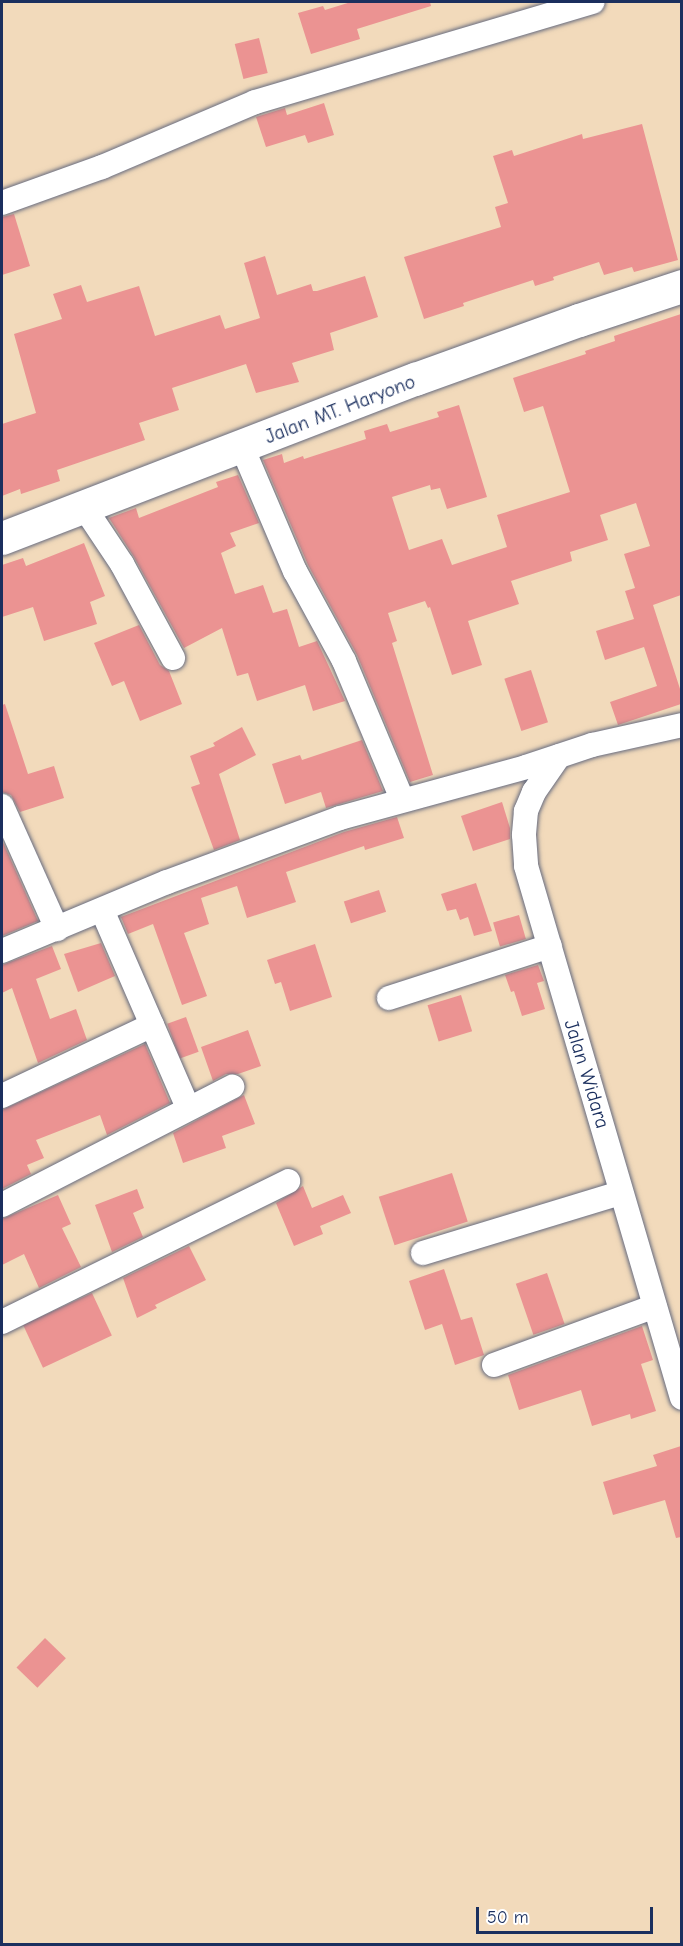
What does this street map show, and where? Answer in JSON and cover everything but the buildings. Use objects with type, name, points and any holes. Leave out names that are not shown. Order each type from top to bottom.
[{"type":"main road","name":"Jalan MT. Haryono","points":[[2,538],[459,363],[681,286]]},
{"type":"street","points":[[2,203],[102,167],[255,102],[592,2]]},
{"type":"street","points":[[242,447],[295,571],[344,661],[402,799]]},
{"type":"street","points":[[84,507],[122,564],[173,658]]},
{"type":"street","points":[[2,951],[167,882],[266,844],[402,799],[560,756],[592,745],[681,725]]},
{"type":"street","name":"Jalan Widara","points":[[560,756],[534,792],[526,811],[524,835],[526,866],[681,1398]]},
{"type":"street","points":[[2,806],[57,929]]},
{"type":"street","points":[[102,910],[188,1108]]},
{"type":"street","points":[[389,998],[550,946]]},
{"type":"street","points":[[2,1096],[152,1024]]},
{"type":"street","points":[[2,1205],[232,1086]]},
{"type":"street","points":[[2,1322],[288,1181]]},
{"type":"street","points":[[423,1253],[621,1193]]},
{"type":"street","points":[[494,1365],[655,1306]]}]
